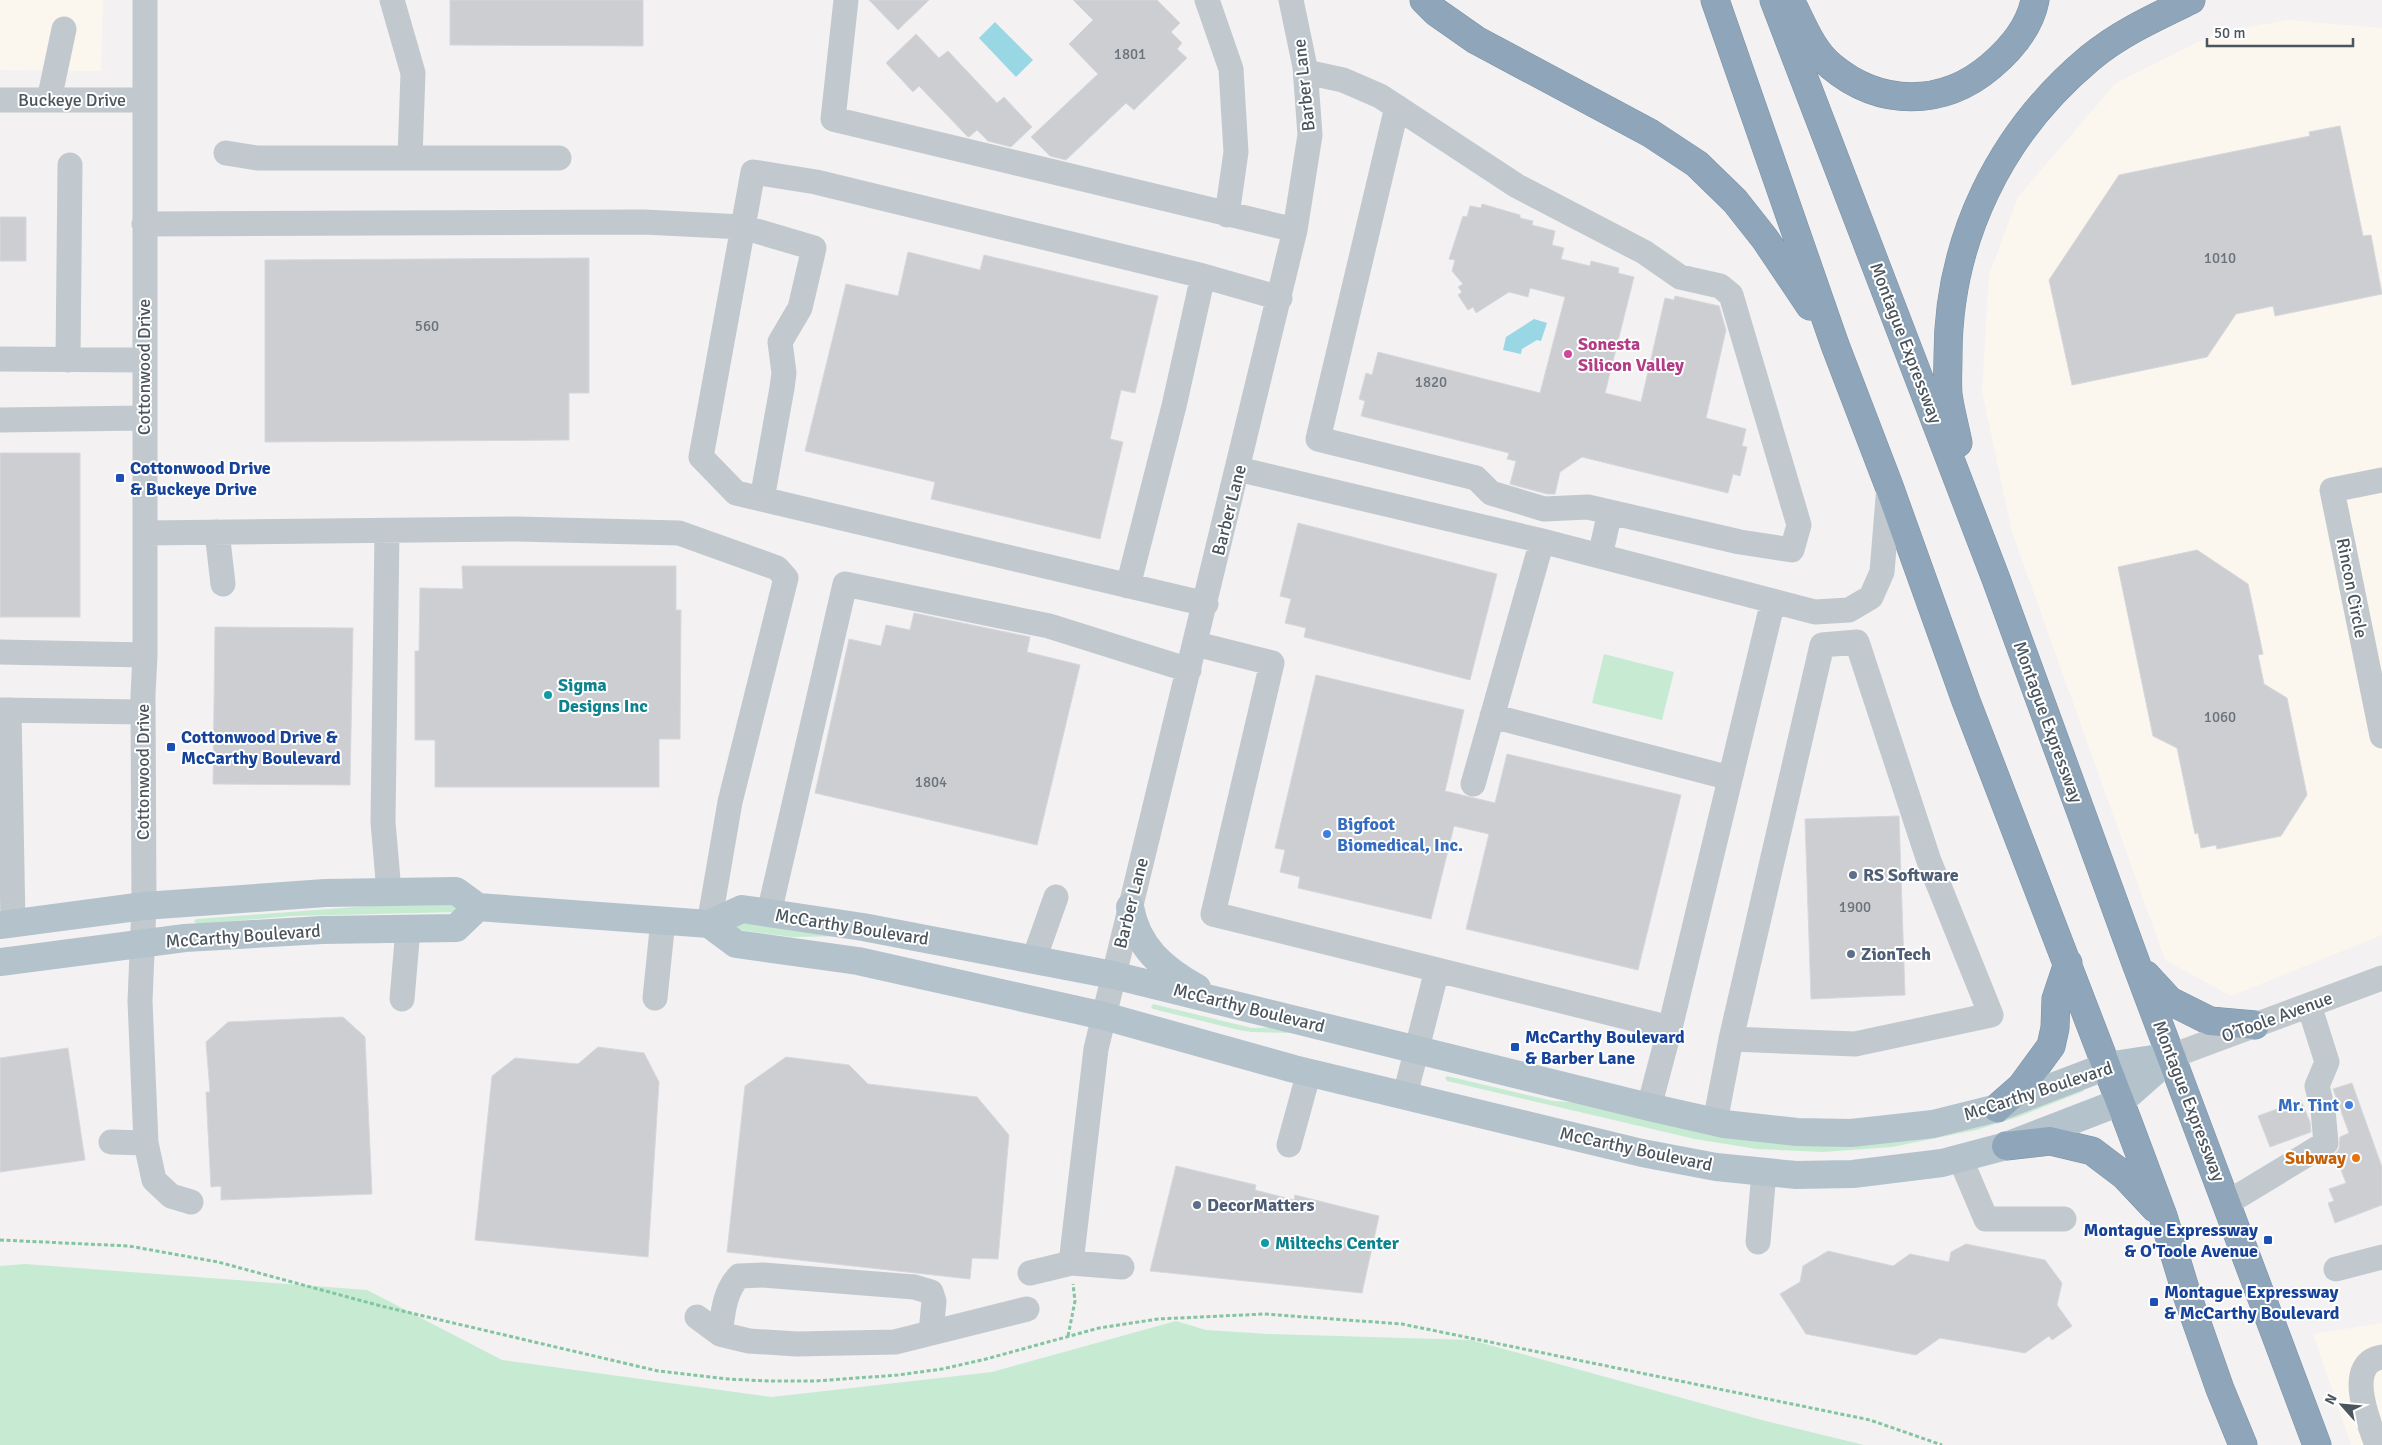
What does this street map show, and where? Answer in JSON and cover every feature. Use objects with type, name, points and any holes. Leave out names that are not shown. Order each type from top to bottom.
[{"type":"highway","points":[[1424,0],[1436,12],[1476,40],[1650,133],[1697,164],[1735,201],[1765,239],[1835,345]]},
{"type":"highway","points":[[1715,0],[1835,345],[1889,486],[1966,701],[2068,962],[2163,1216],[2186,1292],[2220,1389],[2243,1445]]},
{"type":"highway","name":"Montague Expressway","points":[[1774,0],[1996,579],[2137,966],[2317,1445]]},
{"type":"highway","points":[[1790,0],[1813,45],[1831,66],[1863,87],[1904,98],[1943,94],[1977,78],[2009,51],[2033,10],[2034,0]]},
{"type":"highway","points":[[1996,579],[1960,453],[1948,394],[1948,330],[1957,266],[1976,208],[2006,154],[2044,103],[2090,58],[2142,24],[2191,0]]},
{"type":"highway","points":[[1997,1108],[2021,1087],[2051,1046],[2055,1028],[2056,999],[2068,962]]},
{"type":"highway","points":[[2137,966],[2170,1001],[2210,1021],[2255,1025]]},
{"type":"highway","points":[[2006,1146],[2050,1141],[2092,1151],[2125,1176],[2163,1216]]},
{"type":"main road","name":"McCarthy Boulevard","points":[[6,924],[144,906],[325,893],[456,891],[478,907],[709,924],[742,909],[862,927],[1113,975],[1649,1107],[1715,1122],[1797,1132],[1851,1133],[1933,1124],[1997,1108],[2107,1066],[2172,1056]]},
{"type":"main road","name":"McCarthy Boulevard","points":[[0,962],[185,938],[312,930],[456,928],[478,907]]},
{"type":"main road","points":[[1130,907],[1134,926],[1148,952],[1178,978],[1220,1001]]},
{"type":"main road","name":"McCarthy Boulevard","points":[[709,924],[736,944],[858,961],[1104,1016],[1309,1072],[1642,1152],[1716,1167],[1796,1175],[1853,1174],[1942,1163],[2006,1146],[2120,1102],[2172,1056]]},
{"type":"street","name":"Cottonwood Drive","points":[[144,0],[144,906],[140,1001],[146,1143],[154,1180],[171,1196],[192,1202]]},
{"type":"street","points":[[392,0],[413,73],[410,157]]},
{"type":"street","points":[[846,0],[833,119],[1295,230]]},
{"type":"street","points":[[1207,0],[1231,69],[1236,152],[1227,215]]},
{"type":"street","name":"Barber Lane","points":[[1070,1263],[1096,1048],[1190,670],[1295,230],[1310,134],[1306,72],[1291,0]]},
{"type":"street","points":[[49,100],[64,28]]},
{"type":"street","points":[[1306,72],[1343,80],[1380,96],[1397,107],[1517,186],[1644,252],[1680,277],[1720,286],[1731,295],[1799,525],[1792,550],[1740,542],[1588,507],[1544,509],[1491,494],[1476,478],[1318,439],[1397,107]]},
{"type":"street","name":"Buckeye Drive","points":[[0,100],[143,100]]},
{"type":"street","points":[[226,153],[257,158],[559,158]]},
{"type":"street","points":[[68,360],[70,166]]},
{"type":"street","points":[[1206,604],[736,493],[701,457],[753,172],[816,182],[1204,276],[1280,298]]},
{"type":"street","points":[[144,224],[644,222],[743,227],[814,248],[800,308],[780,342],[784,373],[762,499]]},
{"type":"street","points":[[1128,586],[1174,406],[1204,276]]},
{"type":"street","points":[[0,359],[144,360]]},
{"type":"street","points":[[0,420],[144,418]]},
{"type":"street","points":[[1238,469],[1474,524],[1815,612],[1840,611],[1871,598],[1882,572],[1889,486]]},
{"type":"street","name":"Rincon Circle","points":[[2382,480],[2332,490],[2382,736]]},
{"type":"street","points":[[1474,524],[1491,494]]},
{"type":"street","points":[[1600,556],[1610,512]]},
{"type":"street","points":[[144,533],[518,529],[679,533],[777,568],[786,578],[730,802],[709,924]]},
{"type":"street","points":[[387,531],[383,822],[389,892]]},
{"type":"street","points":[[217,532],[223,584]]},
{"type":"street","points":[[1473,784],[1542,541]]},
{"type":"street","points":[[769,913],[845,584],[1049,626],[1190,670]]},
{"type":"street","points":[[1649,1107],[1670,1028],[1773,601]]},
{"type":"street","points":[[1837,644],[1840,611]]},
{"type":"street","points":[[1715,1122],[1731,1039],[1822,645],[1857,642],[1929,861],[1992,1015],[1855,1044],[1731,1039]]},
{"type":"street","points":[[1196,644],[1272,663],[1213,914],[1670,1028]]},
{"type":"street","points":[[0,652],[145,655]]},
{"type":"street","points":[[6,924],[5,710],[143,712]]},
{"type":"street","points":[[1492,716],[1730,778]]},
{"type":"street","points":[[1034,959],[1056,898]]},
{"type":"street","points":[[655,998],[663,920]]},
{"type":"street","points":[[402,999],[408,928]]},
{"type":"street","points":[[1405,1095],[1437,970]]},
{"type":"street","name":"O’Toole Avenue","points":[[2172,1056],[2382,978]]},
{"type":"street","points":[[2227,1203],[2326,1143],[2323,1110],[2317,1086],[2327,1062],[2309,1005]]},
{"type":"street","points":[[1289,1145],[1309,1072]]},
{"type":"street","points":[[111,1142],[146,1143]]},
{"type":"street","points":[[1960,1158],[1986,1219],[2064,1220]]},
{"type":"street","points":[[1758,1242],[1764,1172]]},
{"type":"street","points":[[2336,1269],[2382,1257]]},
{"type":"street","points":[[1030,1273],[1070,1263],[1122,1267]]},
{"type":"street","points":[[720,1334],[730,1285],[739,1276],[763,1275],[914,1287],[931,1292],[934,1301],[931,1333]]},
{"type":"street","points":[[697,1317],[720,1334],[749,1341],[797,1344],[894,1342],[1026,1309]]},
{"type":"street","points":[[2377,1445],[2362,1403],[2361,1388],[2362,1375],[2367,1364],[2375,1358],[2382,1357]]},
{"type":"path","points":[[1068,1336],[1076,1301],[1070,1263]]},
{"type":"shaded area","points":[[0,0],[103,0],[101,71],[0,70]]},
{"type":"shaded area","points":[[2288,20],[2382,28],[2382,935],[2231,996],[2165,960],[2012,532],[1982,391],[1989,275],[2018,197],[2116,83],[2216,33]]},
{"type":"shaded area","points":[[2382,1323],[2382,1445],[2351,1445],[2313,1334]]},
{"type":"green space","points":[[1604,654],[1674,672],[1662,720],[1592,703]]},
{"type":"green space","points":[[459,899],[459,912],[293,916],[196,924],[194,921],[197,919]]},
{"type":"green space","points":[[735,919],[850,936],[792,937],[739,930],[734,925]]},
{"type":"green space","points":[[1153,1004],[1252,1028],[1287,1027],[1295,1033],[1239,1030],[1153,1009],[1151,1007]]},
{"type":"green space","points":[[1447,1076],[1553,1101],[1588,1103],[1758,1139],[2082,1089],[2084,1091],[2018,1117],[1976,1130],[1892,1147],[1823,1152],[1757,1149],[1695,1139],[1447,1081],[1445,1078]]},
{"type":"green space","points":[[25,1264],[367,1290],[502,1360],[772,1397],[992,1372],[1176,1321],[1206,1330],[1268,1334],[1471,1340],[1762,1420],[1864,1445],[0,1445],[0,1266]]},
{"type":"water","points":[[995,22],[1033,60],[1016,77],[979,38]]},
{"type":"water","points":[[1534,319],[1547,323],[1541,341],[1537,340],[1522,349],[1521,354],[1503,350],[1506,337]]},
{"type":"building","points":[[450,0],[643,0],[643,46],[450,45]]},
{"type":"building","points":[[869,0],[929,0],[898,30]]},
{"type":"building","points":[[1073,0],[1157,0],[1180,23],[1171,32],[1182,43],[1177,49],[1187,58],[1134,110],[1126,103],[1066,160],[1050,156],[1031,137],[1098,74],[1069,44],[1093,20]]},
{"type":"building","points":[[916,34],[939,58],[948,51],[997,103],[1004,97],[1032,127],[1011,147],[988,141],[977,130],[969,137],[967,136],[919,86],[913,92],[886,63]]},
{"type":"building","points":[[2340,126],[2363,236],[2371,235],[2382,294],[2275,316],[2273,306],[2236,314],[2207,357],[2072,385],[2049,280],[2119,175],[2310,136],[2309,132]]},
{"type":"building","points":[[1482,204],[1520,215],[1520,218],[1533,221],[1532,225],[1555,231],[1552,245],[1564,248],[1561,259],[1590,266],[1591,261],[1619,268],[1618,273],[1634,277],[1605,393],[1641,402],[1665,298],[1674,300],[1675,296],[1719,306],[1726,330],[1706,418],[1746,429],[1742,446],[1747,447],[1740,476],[1733,474],[1728,493],[1582,457],[1560,472],[1555,494],[1547,494],[1510,484],[1516,461],[1507,459],[1509,453],[1361,416],[1365,401],[1359,399],[1366,373],[1372,375],[1378,352],[1540,393],[1565,297],[1530,288],[1528,297],[1509,292],[1476,313],[1473,307],[1468,310],[1458,295],[1462,292],[1458,287],[1463,284],[1452,271],[1455,260],[1449,259],[1463,216],[1467,217],[1470,206],[1481,208]]},
{"type":"building","points":[[0,217],[26,217],[26,261],[0,261]]},
{"type":"building","points":[[908,252],[980,270],[984,255],[1158,296],[1135,393],[1121,390],[1110,439],[1123,442],[1100,539],[931,499],[935,482],[805,451],[846,284],[898,296]]},
{"type":"building","points":[[589,258],[589,393],[569,393],[569,440],[265,442],[265,260]]},
{"type":"building","points":[[0,453],[80,453],[80,617],[0,617]]},
{"type":"building","points":[[1298,523],[1497,574],[1470,680],[1304,637],[1306,628],[1285,623],[1291,599],[1280,596]]},
{"type":"building","points":[[2197,550],[2248,584],[2263,654],[2258,655],[2264,684],[2287,698],[2307,795],[2281,836],[2217,849],[2216,845],[2201,848],[2198,833],[2195,834],[2177,748],[2153,736],[2118,567]]},
{"type":"building","name":"Sigma Designs Inc","points":[[462,566],[676,566],[676,610],[681,610],[680,739],[659,739],[659,787],[435,787],[435,740],[415,740],[415,651],[419,651],[420,588],[463,589]]},
{"type":"building","points":[[914,613],[1030,637],[1027,652],[1080,665],[1037,845],[815,793],[849,639],[881,646],[886,625],[910,630]]},
{"type":"building","points":[[215,627],[353,628],[350,785],[213,784]]},
{"type":"building","points":[[1316,675],[1464,710],[1445,791],[1495,803],[1507,754],[1681,795],[1638,970],[1466,929],[1489,834],[1454,826],[1431,919],[1298,888],[1300,877],[1280,872],[1285,850],[1275,848]]},
{"type":"building","points":[[1899,816],[1905,995],[1811,999],[1805,819]]},
{"type":"building","points":[[343,1017],[365,1037],[372,1194],[221,1200],[221,1186],[211,1187],[206,1092],[210,1092],[206,1042],[228,1022]]},
{"type":"building","points":[[598,1047],[644,1053],[659,1082],[648,1257],[475,1240],[492,1076],[515,1058],[578,1064]]},
{"type":"building","points":[[68,1048],[85,1160],[0,1172],[0,1058]]},
{"type":"building","points":[[786,1057],[849,1065],[868,1084],[977,1097],[1009,1135],[998,1259],[972,1258],[970,1279],[727,1252],[745,1086]]},
{"type":"building","points":[[2352,1083],[2382,1167],[2382,1205],[2335,1223],[2328,1203],[2334,1201],[2329,1189],[2346,1183],[2335,1154],[2339,1149],[2340,1137],[2349,1133],[2333,1089]]},
{"type":"building","points":[[2301,1100],[2310,1122],[2311,1132],[2270,1147],[2258,1116]]},
{"type":"building","name":"Miltechs Center","points":[[1176,1166],[1256,1185],[1255,1190],[1294,1200],[1295,1195],[1379,1216],[1362,1293],[1150,1271]]},
{"type":"building","points":[[1966,1244],[2045,1260],[2062,1283],[2057,1305],[2072,1326],[2052,1340],[2049,1336],[2025,1353],[1940,1338],[1916,1355],[1806,1334],[1780,1294],[1800,1282],[1803,1266],[1828,1251],[1893,1266],[1910,1254],[1949,1262],[1951,1252]]},
{"type":"place","name":"Sonesta Silicon Valley","points":[[1568,354]]},
{"type":"place","name":"Cottonwood Drive & Buckeye Drive","points":[[120,478]]},
{"type":"place","name":"Sigma Designs Inc","points":[[548,695]]},
{"type":"place","name":"Cottonwood Drive & McCarthy Boulevard","points":[[171,747]]},
{"type":"place","name":"Bigfoot Biomedical, Inc.","points":[[1327,834]]},
{"type":"place","name":"RS Software","points":[[1853,875]]},
{"type":"place","name":"ZionTech","points":[[1851,954]]},
{"type":"place","name":"McCarthy Boulevard & Barber Lane","points":[[1515,1047]]},
{"type":"place","name":"Mr. Tint","points":[[2349,1105]]},
{"type":"place","name":"Subway","points":[[2356,1158]]},
{"type":"place","name":"DecorMatters","points":[[1197,1205]]},
{"type":"place","name":"Montague Expressway & O'Toole Avenue","points":[[2268,1240]]},
{"type":"place","name":"Miltechs Center","points":[[1265,1243]]},
{"type":"place","name":"Montague Expressway & McCarthy Boulevard","points":[[2154,1302]]}]
